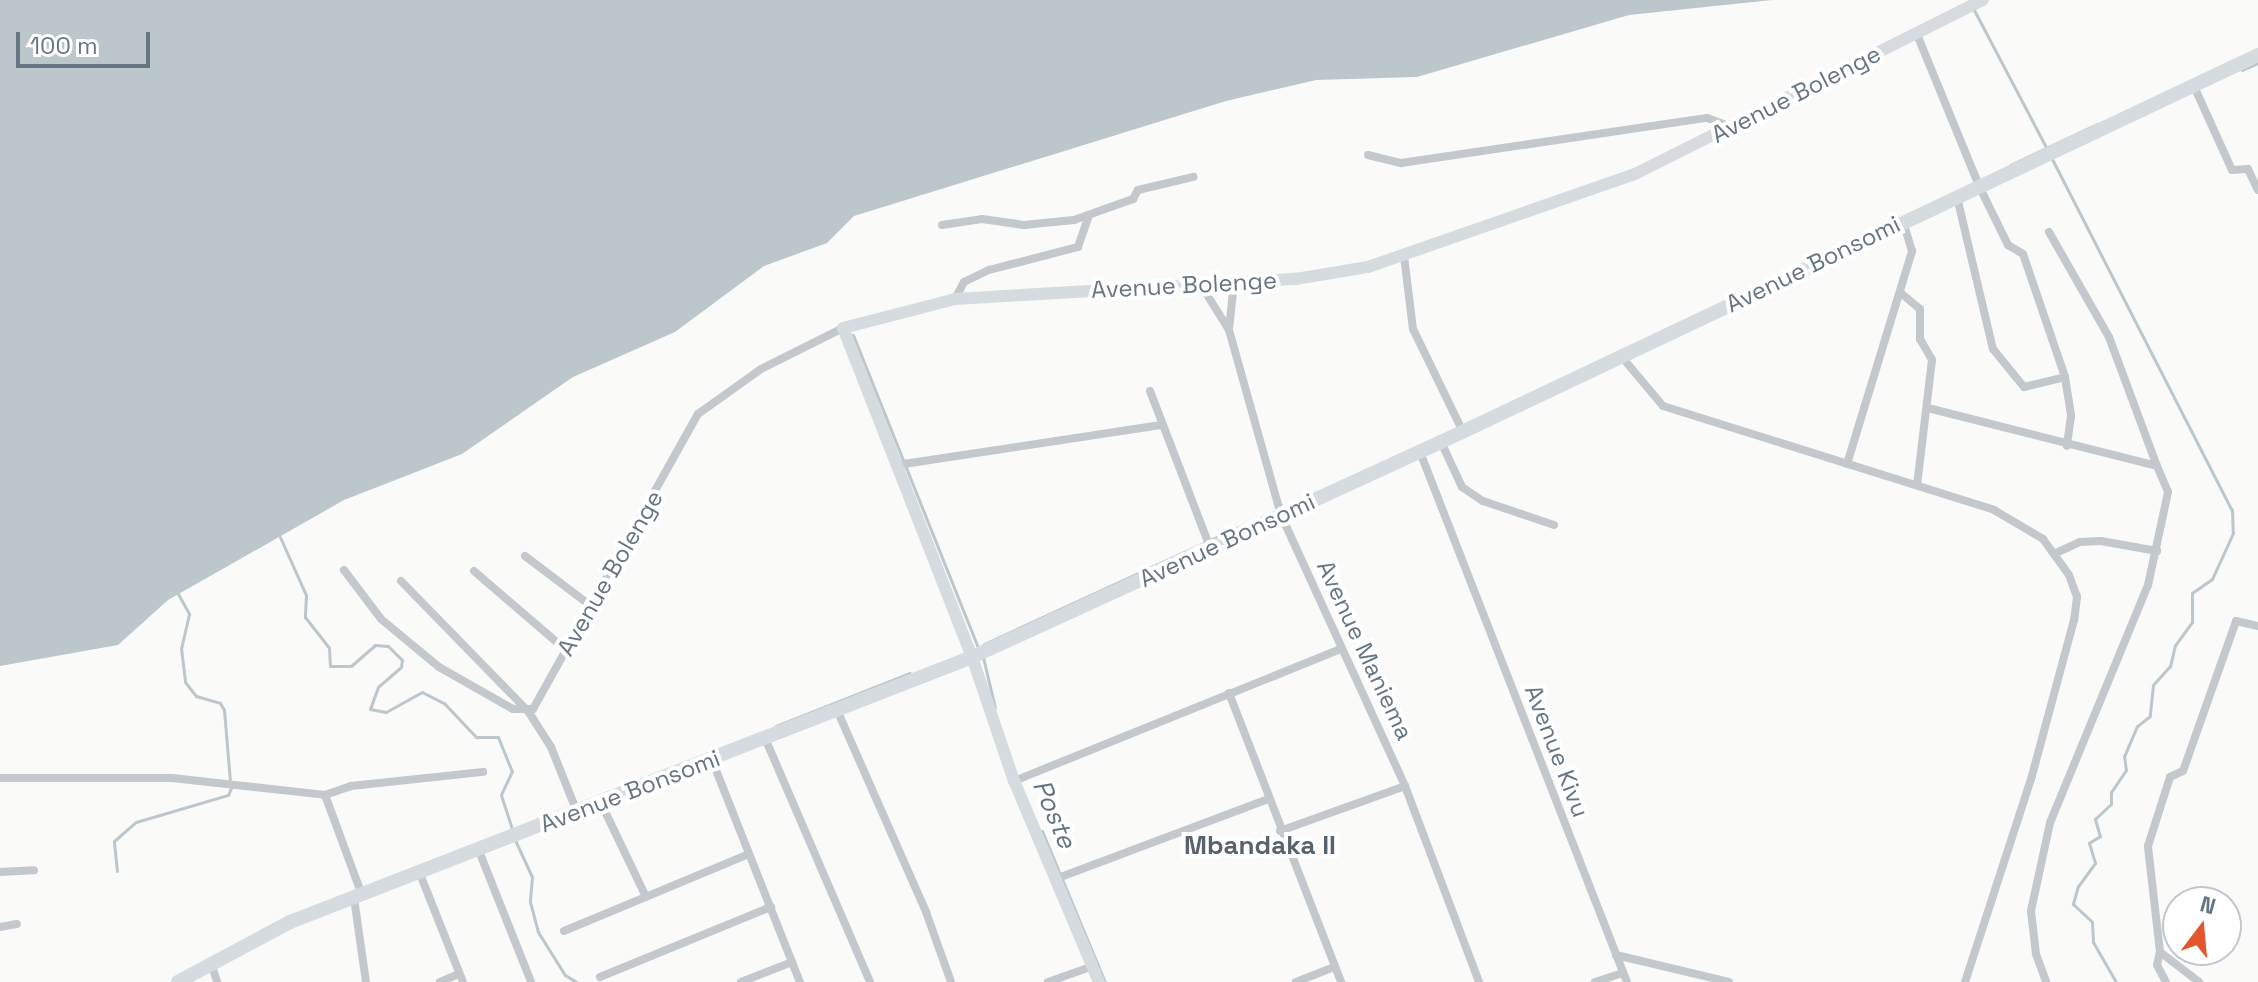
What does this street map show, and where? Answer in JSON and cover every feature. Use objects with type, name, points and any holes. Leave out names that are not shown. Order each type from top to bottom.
[{"type":"main road","name":"Avenue Bonsomi","points":[[178,982],[290,922],[972,657],[1463,432],[1903,220],[1980,188],[2258,55]]},
{"type":"street","name":"Avenue Bolenge","points":[[528,711],[566,650],[698,414],[761,369],[843,328],[955,299],[1234,283],[1332,274],[1404,256],[1635,174],[1983,0]]},
{"type":"street","points":[[1916,32],[1980,188],[2008,245],[2023,254],[2065,377],[2071,416],[2067,446]]},
{"type":"street","points":[[2193,84],[2232,170],[2248,169],[2258,190]]},
{"type":"street","points":[[1368,155],[1401,163],[1707,118],[1732,127]]},
{"type":"street","points":[[942,225],[982,219],[1024,225],[1089,215],[1133,199],[1138,190],[1193,177]]},
{"type":"street","points":[[1957,197],[1993,349],[2024,387],[2065,377]]},
{"type":"street","points":[[955,299],[964,282],[989,270],[1047,259],[1078,247],[1089,215]]},
{"type":"street","points":[[1847,464],[1902,294],[1912,251],[1903,220]]},
{"type":"street","points":[[2046,982],[2031,911],[2050,823],[2148,585],[2169,503],[2109,337],[2049,232]]},
{"type":"street","points":[[1404,256],[1413,329],[1463,432]]},
{"type":"street","points":[[1229,330],[1234,283]]},
{"type":"street","points":[[1201,285],[1229,330]]},
{"type":"street","points":[[1902,294],[1920,309],[1920,339],[1932,360],[1917,485]]},
{"type":"street","points":[[843,328],[972,657],[1014,781],[1058,878],[1099,982]]},
{"type":"street","name":"Avenue Maniema","points":[[1229,330],[1281,515],[1405,786],[1479,982]]},
{"type":"street","points":[[1621,356],[1663,406],[2007,516],[2056,553],[2077,597],[2074,620],[2031,779],[1965,982]]},
{"type":"street","points":[[1150,391],[1210,547]]},
{"type":"street","points":[[1928,408],[2067,446],[2157,466]]},
{"type":"street","points":[[897,465],[1161,425]]},
{"type":"street","points":[[1441,442],[1462,487],[1483,501],[1554,525]]},
{"type":"street","name":"Avenue Kivu","points":[[1420,452],[1625,977]]},
{"type":"street","points":[[2056,553],[2080,542],[2101,541],[2157,551]]},
{"type":"street","points":[[525,556],[591,606]]},
{"type":"street","points":[[344,570],[381,619],[439,667],[513,709],[528,711]]},
{"type":"street","points":[[474,571],[566,650]]},
{"type":"street","points":[[401,581],[528,711],[551,747],[577,812]]},
{"type":"street","points":[[2166,982],[2157,965],[2160,952],[2148,846],[2170,777],[2183,771],[2236,621],[2258,626]]},
{"type":"street","points":[[1014,781],[1341,649]]},
{"type":"street","points":[[1229,693],[1341,982]]},
{"type":"street","points":[[837,710],[926,912],[951,982]]},
{"type":"street","points":[[765,738],[870,982]]},
{"type":"street","points":[[712,760],[800,982]]},
{"type":"street","points":[[0,778],[65,774],[325,795],[351,786],[483,772]]},
{"type":"street","points":[[1280,831],[1405,786]]},
{"type":"street","points":[[325,795],[358,897],[366,982]]},
{"type":"street","points":[[1058,878],[1268,799]]},
{"type":"street","points":[[601,803],[646,897]]},
{"type":"street","points":[[479,851],[531,982]]},
{"type":"street","points":[[564,931],[749,854]]},
{"type":"street","points":[[0,872],[34,870]]},
{"type":"street","points":[[420,874],[461,978],[440,982]]},
{"type":"street","points":[[600,977],[771,907]]},
{"type":"street","points":[[0,927],[17,924]]},
{"type":"street","points":[[2160,952],[2199,982]]},
{"type":"street","points":[[1616,955],[1729,982]]},
{"type":"street","points":[[741,982],[792,962]]},
{"type":"street","points":[[211,963],[217,982]]},
{"type":"street","points":[[1048,982],[1093,966]]},
{"type":"street","points":[[1296,982],[1334,967]]},
{"type":"street","points":[[1596,982],[1625,977]]},
{"type":"shaded area","points":[[0,0],[1772,0],[1629,15],[1417,77],[1316,80],[1226,101],[854,216],[827,243],[764,266],[675,332],[573,377],[462,454],[344,500],[168,600],[118,645],[0,666]]},
{"type":"waterway","points":[[1974,10],[2045,145]]},
{"type":"waterway","points":[[2242,70],[2258,63]]},
{"type":"waterway","points":[[2010,165],[2097,124]]},
{"type":"waterway","points":[[2052,159],[2232,510],[2233,533],[2212,579],[2192,593],[2192,622],[2175,645],[2170,666],[2153,685],[2150,716],[2137,726],[2124,756],[2126,770],[2111,792],[2111,804],[2095,819],[2100,836],[2089,843],[2095,863],[2078,886],[2073,904],[2092,922],[2093,942],[2116,982]]},
{"type":"waterway","name":"Poste","points":[[853,335],[978,647]]},
{"type":"waterway","points":[[984,644],[1243,525]]},
{"type":"waterway","points":[[280,537],[306,595],[305,617],[329,648],[330,666],[351,666],[375,645],[388,646],[402,660],[401,667],[378,687],[370,709],[386,712],[422,692],[444,703],[476,737],[498,737],[512,771],[501,795],[512,829]]},
{"type":"waterway","points":[[177,592],[189,614],[181,648],[185,682],[196,696],[220,703],[224,710],[230,781]]},
{"type":"waterway","name":"Poste","points":[[983,657],[995,708]]},
{"type":"waterway","points":[[776,726],[910,673]]},
{"type":"waterway","points":[[117,871],[114,841],[136,822],[228,795],[231,788]]},
{"type":"waterway","name":"Poste","points":[[1042,831],[1105,982]]},
{"type":"waterway","points":[[515,840],[532,877],[530,902],[538,932],[565,975],[576,982]]},
{"type":"district","name":"Mbandaka II","points":[[1260,846]]}]
